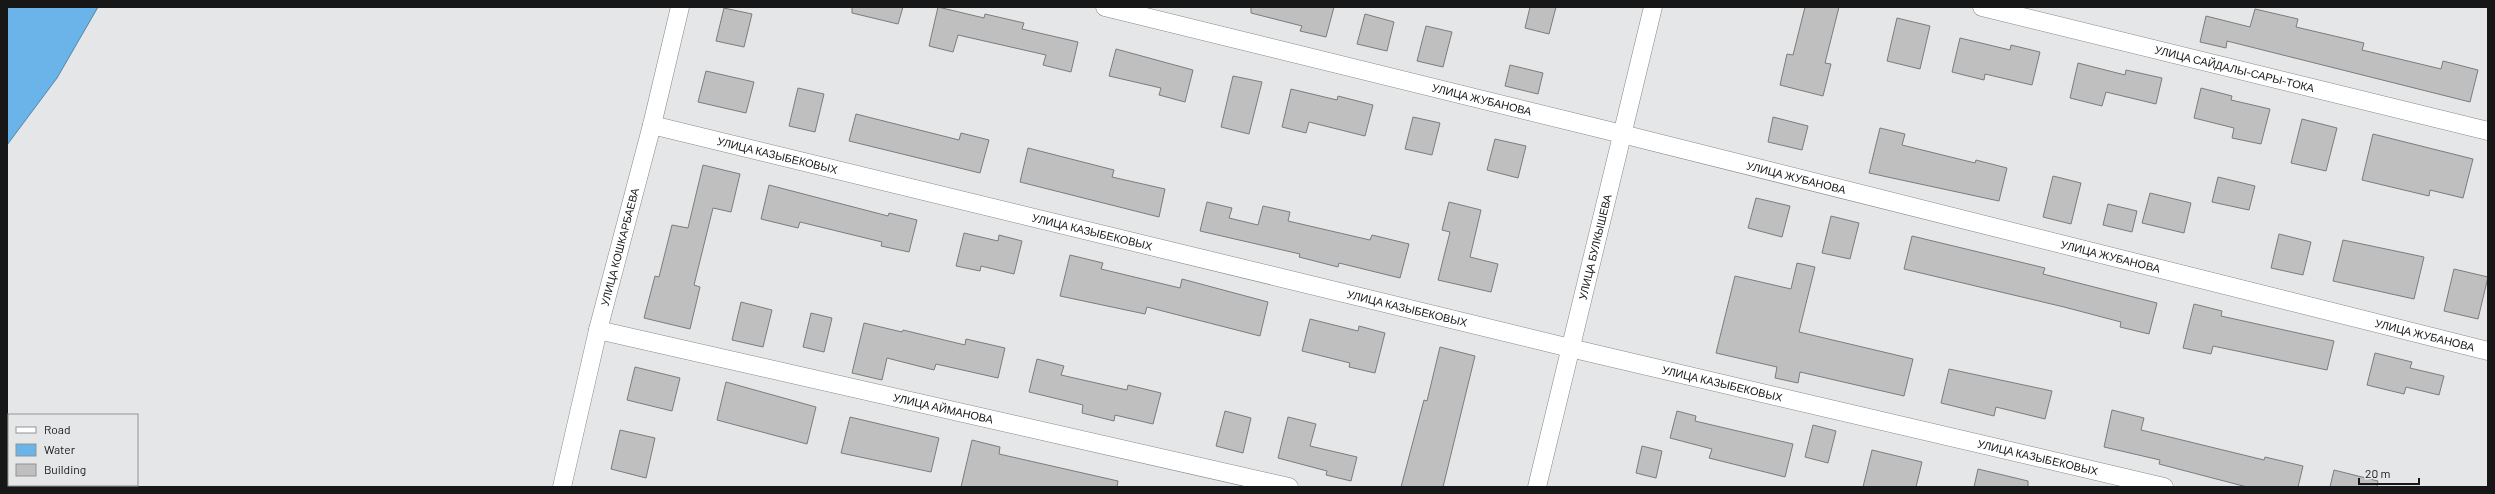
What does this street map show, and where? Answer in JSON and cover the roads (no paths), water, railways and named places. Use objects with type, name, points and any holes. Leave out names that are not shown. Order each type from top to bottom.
[{"type":"street","name":"УЛИЦА КОШКАРБАЕВА","points":[[562,487],[598,330],[652,125],[680,7]]},
{"type":"street","name":"УЛИЦА ЖУБАНОВА","points":[[1105,7],[1622,134],[2488,351]]},
{"type":"street","name":"УЛИЦА БУЛКЫШЕВА","points":[[1537,487],[1653,7]]},
{"type":"street","name":"УЛИЦА САЙДАЛЫ-САРЫ-ТОКА","points":[[1982,7],[2488,131]]},
{"type":"street","name":"УЛИЦА КАЗЫБЕКОВЫХ","points":[[652,125],[1570,348],[2164,487]]},
{"type":"street","name":"УЛИЦА АЙМАНОВА","points":[[598,330],[1288,487]]},
{"type":"water","points":[[7,7],[98,7],[57,78],[7,145]]}]
